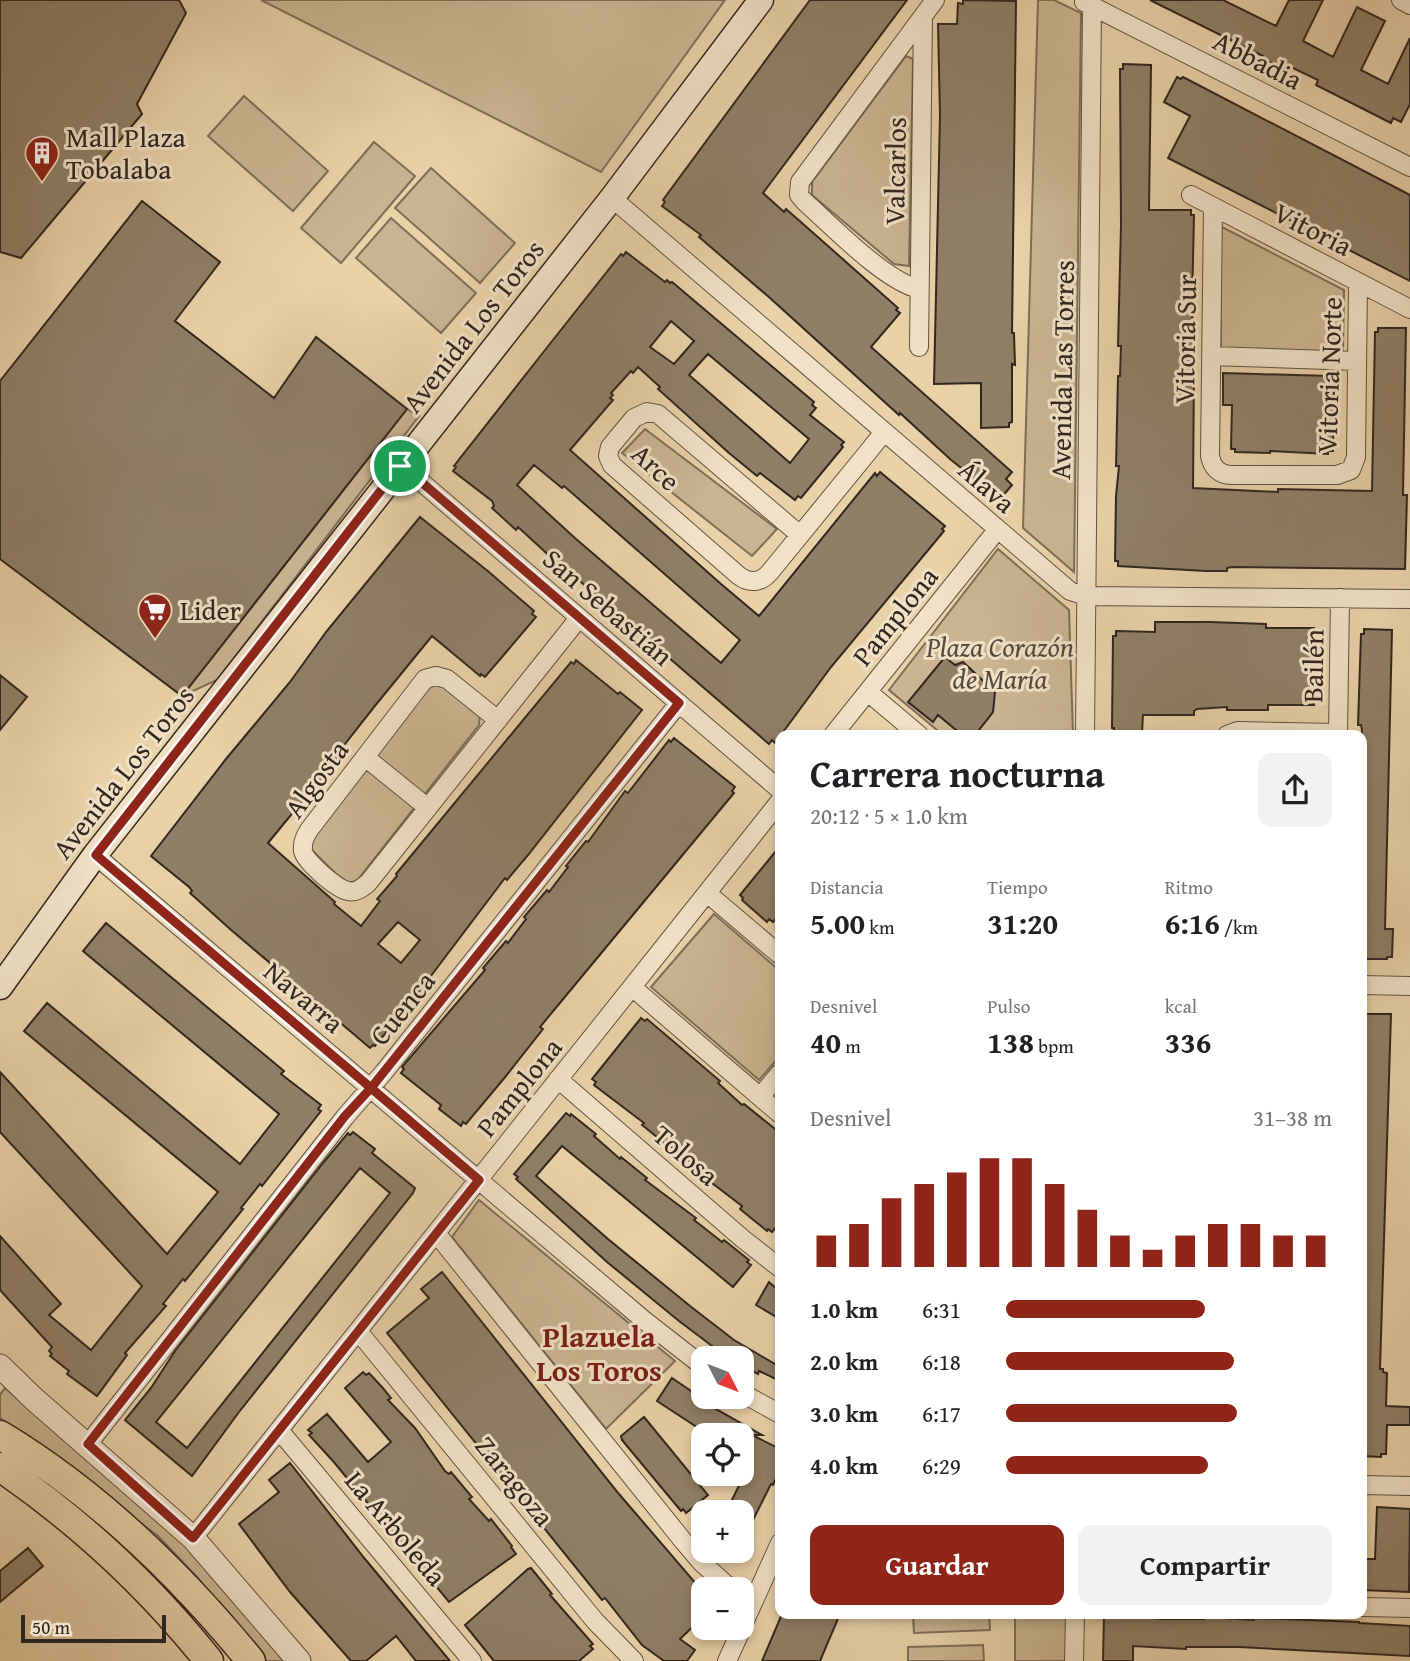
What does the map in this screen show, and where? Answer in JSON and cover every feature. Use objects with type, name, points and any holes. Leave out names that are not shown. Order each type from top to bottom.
[{"type":"main road","name":"Avenida Los Toros","points":[[0,987],[96,855],[612,198],[761,0]]},
{"type":"main road","points":[[0,1434],[85,1493],[145,1544],[196,1596],[251,1661]]},
{"type":"main road","points":[[0,1467],[61,1511],[105,1549],[166,1609],[209,1661]]},
{"type":"street","points":[[919,289],[904,285],[887,274],[805,202],[798,191],[800,182],[936,0]]},
{"type":"street","points":[[1401,0],[1410,5]]},
{"type":"street","name":"Abbadia","points":[[1087,3],[1410,167]]},
{"type":"street","name":"Avenida Las Torres","points":[[1085,730],[1087,3]]},
{"type":"street","name":"Valcarlos","points":[[919,347],[923,16]]},
{"type":"street","name":"Vitoria","points":[[1191,195],[1410,309]]},
{"type":"street","name":"Álava","points":[[612,198],[997,530],[1074,593],[1086,596],[1410,599]]},
{"type":"street","name":"Vitoria Sur","points":[[1213,207],[1210,456],[1217,470],[1226,475],[1337,475],[1351,470]]},
{"type":"street","name":"Vitoria Norte","points":[[1351,470],[1356,462],[1358,282]]},
{"type":"street","points":[[1211,356],[1357,361]]},
{"type":"street","name":"Arce","points":[[800,535],[658,414],[647,412],[638,415],[610,447],[608,456],[612,465],[743,579],[755,582],[766,577],[884,432]]},
{"type":"street","name":"San Sebastián","points":[[400,466],[775,786]]},
{"type":"street","name":"Pamplona","points":[[837,730],[997,530]]},
{"type":"street","name":"Bailén","points":[[1338,730],[1339,598]]},
{"type":"street","name":"Algosta","points":[[498,720],[447,678],[430,677],[421,683],[309,830],[303,841],[307,859],[338,886],[348,891],[364,887],[428,808],[498,720],[579,618]]},
{"type":"street","points":[[868,692],[913,730]]},
{"type":"street","name":"Cuenca","points":[[88,1444],[345,1116],[371,1088],[679,703]]},
{"type":"street","points":[[365,757],[428,808]]},
{"type":"street","name":"Pamplona","points":[[193,1538],[775,807]]},
{"type":"street","name":"Navarra","points":[[96,855],[645,1321],[691,1357]]},
{"type":"street","points":[[707,893],[775,951]]},
{"type":"street","points":[[1367,985],[1410,986]]},
{"type":"street","points":[[632,987],[775,1110]]},
{"type":"street","name":"Tolosa","points":[[558,1079],[775,1264]]},
{"type":"street","points":[[760,1097],[775,1079]]},
{"type":"street","points":[[436,1233],[684,1542],[718,1577]]},
{"type":"street","name":"Zaragoza","points":[[358,1331],[595,1621],[634,1661]]},
{"type":"street","points":[[0,1366],[193,1538],[299,1661]]},
{"type":"street","points":[[754,1400],[775,1411]]},
{"type":"street","name":"La Arboleda","points":[[279,1430],[472,1661]]},
{"type":"street","points":[[1367,1485],[1410,1486]]},
{"type":"street","points":[[754,1589],[775,1552]]},
{"type":"street","points":[[1367,1607],[1410,1608]]},
{"type":"street","points":[[1074,1661],[1075,1619]]},
{"type":"street","points":[[727,1661],[736,1640]]},
{"type":"green space","points":[[261,0],[725,0],[601,172]]},
{"type":"green space","points":[[1038,0],[1054,0],[1081,13],[1074,572],[1023,528]]},
{"type":"green space","points":[[906,56],[913,59],[909,266],[894,264],[812,195],[812,182]]},
{"type":"green space","points":[[244,96],[328,171],[293,211],[208,136]]},
{"type":"green space","points":[[374,142],[415,176],[341,263],[301,228]]},
{"type":"green space","points":[[431,168],[515,243],[480,283],[395,208]]},
{"type":"green space","points":[[391,218],[476,293],[441,333],[356,258]]},
{"type":"green space","points":[[1220,226],[1344,290],[1343,353],[1221,350]]},
{"type":"green space","points":[[407,409],[419,416],[217,680],[182,696]]},
{"type":"green space","points":[[645,429],[777,529],[752,556],[622,453]]},
{"type":"green space","name":"Plaza Corazón de María","points":[[998,549],[1069,610],[1073,730],[937,730],[889,690]]},
{"type":"green space","points":[[441,683],[480,714],[479,725],[356,882],[344,882],[311,849],[313,832],[426,686]]},
{"type":"green space","points":[[714,914],[775,967],[775,1062],[759,1080],[651,987]]},
{"type":"green space","name":"Plazuela Los Toros","points":[[479,1200],[675,1361],[606,1429],[452,1237]]},
{"type":"green space","points":[[5,1388],[163,1516],[293,1661],[264,1661],[197,1577],[158,1536],[0,1418],[0,1395]]},
{"type":"green space","points":[[913,1619],[989,1619],[990,1630],[914,1633]]},
{"type":"green space","points":[[1015,1619],[1067,1619],[1066,1661],[1015,1661]]},
{"type":"green space","points":[[983,1645],[984,1661],[908,1661],[908,1647]]},
{"type":"building","name":"Mall Plaza Tobalaba","points":[[0,0],[179,0],[186,13],[137,104],[142,114],[21,258],[0,252]]},
{"type":"building","points":[[810,0],[907,0],[763,193],[784,212],[786,209],[898,308],[896,310],[900,313],[871,347],[1012,472],[1006,479],[1012,485],[1000,499],[950,459],[900,413],[899,415],[699,237],[701,235],[662,206],[665,202],[663,200]]},
{"type":"building","points":[[963,0],[1016,1],[1012,333],[1015,365],[1012,364],[1012,422],[1009,427],[981,428],[981,383],[934,384],[940,115],[938,24],[957,24],[958,3],[963,4]]},
{"type":"building","points":[[1150,0],[1223,0],[1276,26],[1289,0],[1323,0],[1303,41],[1333,57],[1357,7],[1385,21],[1361,70],[1388,84],[1410,38],[1410,104],[1401,122],[1393,118],[1391,123],[1316,85],[1318,80],[1289,66],[1287,71],[1262,58],[1263,56]]},
{"type":"building","points":[[1123,64],[1151,65],[1149,210],[1191,210],[1191,215],[1194,215],[1193,488],[1278,492],[1278,489],[1372,491],[1375,332],[1378,332],[1378,328],[1406,328],[1403,495],[1407,495],[1405,569],[1232,567],[1227,568],[1227,571],[1206,571],[1118,566],[1118,561],[1115,561],[1119,466],[1116,466],[1118,376],[1121,346],[1118,346],[1121,225],[1120,69],[1123,69]]},
{"type":"building","points":[[1177,77],[1183,77],[1410,195],[1410,281],[1168,158],[1190,116],[1164,102]]},
{"type":"building","points":[[142,201],[220,262],[175,321],[274,398],[316,337],[407,409],[182,696],[0,559],[0,381]]},
{"type":"building","points":[[626,252],[665,282],[672,282],[814,402],[812,405],[816,408],[810,415],[844,442],[841,445],[843,447],[801,498],[798,496],[795,500],[760,473],[757,476],[729,453],[658,389],[660,387],[638,367],[611,393],[613,395],[610,398],[613,400],[570,450],[759,616],[875,473],[877,476],[880,472],[945,526],[942,529],[944,531],[831,667],[785,730],[775,730],[775,743],[772,740],[769,744],[518,527],[516,530],[492,508],[492,501],[453,471],[456,467],[454,466],[621,254],[623,256]],"holes":[[[671,321],[694,341],[674,364],[650,347]],[[708,354],[809,439],[790,463],[689,375]],[[534,465],[562,488],[564,486],[740,640],[721,663],[517,485]]]},
{"type":"building","points":[[1223,373],[1334,378],[1333,451],[1328,451],[1328,454],[1235,452],[1235,449],[1231,449],[1232,405],[1223,405]]},
{"type":"building","points":[[420,517],[489,572],[534,611],[532,614],[536,617],[485,677],[481,674],[480,676],[432,636],[268,843],[361,926],[396,874],[571,662],[574,664],[576,660],[642,710],[528,855],[507,880],[505,878],[415,997],[375,1046],[370,1048],[230,929],[190,893],[192,891],[189,887],[151,856],[290,682],[326,632]],"holes":[[[398,922],[420,940],[401,963],[378,944]]]},
{"type":"building","points":[[1155,622],[1266,624],[1266,628],[1314,628],[1314,705],[1268,705],[1268,710],[1227,710],[1227,707],[1197,709],[1194,715],[1143,715],[1142,730],[1114,730],[1113,636],[1116,636],[1116,631],[1155,632]]},
{"type":"building","points":[[1364,629],[1392,630],[1385,929],[1393,929],[1392,957],[1387,959],[1367,959],[1367,730],[1362,730],[1361,725],[1358,725],[1361,634],[1364,634]]},
{"type":"building","points":[[945,657],[955,665],[963,662],[995,692],[993,712],[979,730],[956,730],[938,715],[933,722],[908,702]]},
{"type":"building","points":[[0,675],[27,697],[0,730]]},
{"type":"building","points":[[674,738],[735,787],[732,791],[734,793],[540,1027],[543,1029],[506,1076],[466,1124],[463,1122],[461,1126],[439,1109],[441,1105],[401,1073],[404,1069],[402,1067],[485,970],[483,968],[506,941],[508,943],[526,919],[524,917],[547,890],[549,892],[625,791],[628,793],[669,740],[671,742]]},
{"type":"building","points":[[775,852],[773,922],[769,919],[767,922],[742,900],[740,895]]},
{"type":"building","points":[[106,923],[284,1071],[281,1074],[321,1105],[318,1109],[321,1111],[185,1281],[183,1279],[163,1304],[166,1306],[125,1353],[127,1355],[97,1396],[67,1374],[69,1371],[50,1356],[52,1347],[0,1290],[0,1236],[61,1304],[49,1315],[91,1350],[142,1286],[0,1132],[0,1072],[167,1254],[218,1192],[24,1031],[47,1003],[240,1164],[279,1114],[83,951]]},
{"type":"building","points":[[1367,1014],[1391,1014],[1380,1369],[1387,1373],[1386,1406],[1410,1407],[1410,1425],[1387,1425],[1386,1454],[1381,1454],[1381,1457],[1367,1456]]},
{"type":"building","points":[[641,1018],[645,1021],[647,1019],[720,1081],[718,1083],[742,1105],[775,1129],[775,1228],[772,1232],[768,1229],[767,1231],[740,1209],[742,1206],[691,1167],[693,1164],[594,1085],[596,1082],[592,1079]]},
{"type":"building","points":[[566,1113],[570,1116],[571,1114],[596,1134],[594,1136],[620,1159],[621,1157],[647,1178],[645,1180],[696,1218],[694,1220],[722,1242],[724,1240],[749,1260],[747,1262],[751,1265],[733,1287],[562,1146],[536,1176],[690,1306],[744,1346],[712,1346],[607,1262],[516,1179],[518,1177],[514,1174]]},
{"type":"building","points":[[353,1132],[375,1149],[372,1153],[415,1188],[413,1193],[239,1412],[192,1476],[125,1420],[151,1388],[175,1351],[323,1163],[348,1133],[350,1135]],"holes":[[[360,1168],[390,1193],[187,1448],[156,1422]]]},
{"type":"building","points":[[442,1272],[619,1494],[691,1578],[691,1628],[680,1639],[695,1650],[687,1661],[664,1661],[642,1645],[605,1598],[602,1600],[387,1333],[429,1298],[421,1289]]},
{"type":"building","points":[[769,1282],[775,1287],[775,1316],[756,1305]]},
{"type":"building","points":[[754,1352],[775,1364],[775,1379],[759,1371],[758,1374],[754,1372]]},
{"type":"building","points":[[363,1372],[366,1375],[369,1373],[382,1387],[391,1398],[388,1400],[415,1428],[445,1471],[449,1474],[451,1472],[472,1497],[469,1499],[489,1521],[491,1519],[516,1554],[449,1602],[309,1435],[312,1433],[308,1430],[327,1414],[368,1462],[391,1442],[345,1388]]},
{"type":"building","points":[[672,1378],[691,1391],[691,1409],[716,1409],[741,1423],[691,1423],[657,1401]]},
{"type":"building","points":[[644,1417],[691,1474],[691,1486],[701,1486],[708,1495],[702,1500],[691,1500],[691,1509],[686,1513],[683,1509],[681,1511],[621,1436]]},
{"type":"building","points":[[754,1436],[775,1446],[775,1481],[754,1518],[754,1500],[732,1500],[739,1486],[754,1486]]},
{"type":"building","points":[[290,1463],[450,1661],[416,1661],[396,1636],[366,1661],[351,1661],[290,1592],[239,1524],[279,1492],[269,1480]]},
{"type":"building","points":[[1377,1507],[1410,1509],[1409,1592],[1367,1590],[1367,1559],[1375,1559]]},
{"type":"building","points":[[28,1548],[43,1566],[0,1602],[0,1571]]},
{"type":"building","points":[[531,1568],[552,1594],[550,1595],[593,1644],[590,1646],[593,1649],[579,1661],[494,1661],[465,1625]]},
{"type":"building","points":[[780,1619],[838,1619],[820,1661],[762,1661]]},
{"type":"building","points":[[1104,1619],[1280,1619],[1410,1626],[1410,1656],[1239,1647],[1186,1649],[1133,1646],[1133,1661],[1103,1661]]},
{"type":"place","name":"Mall Plaza Tobalaba","points":[[42,183]]},
{"type":"place","name":"Lider","points":[[155,640]]},
{"type":"district","name":"Plazuela Los Toros","points":[[599,1354]]},
{"type":"route","points":[[400,466],[96,855],[371,1088],[345,1116],[88,1444],[193,1538],[479,1180],[371,1088],[679,703],[400,466]]}]
